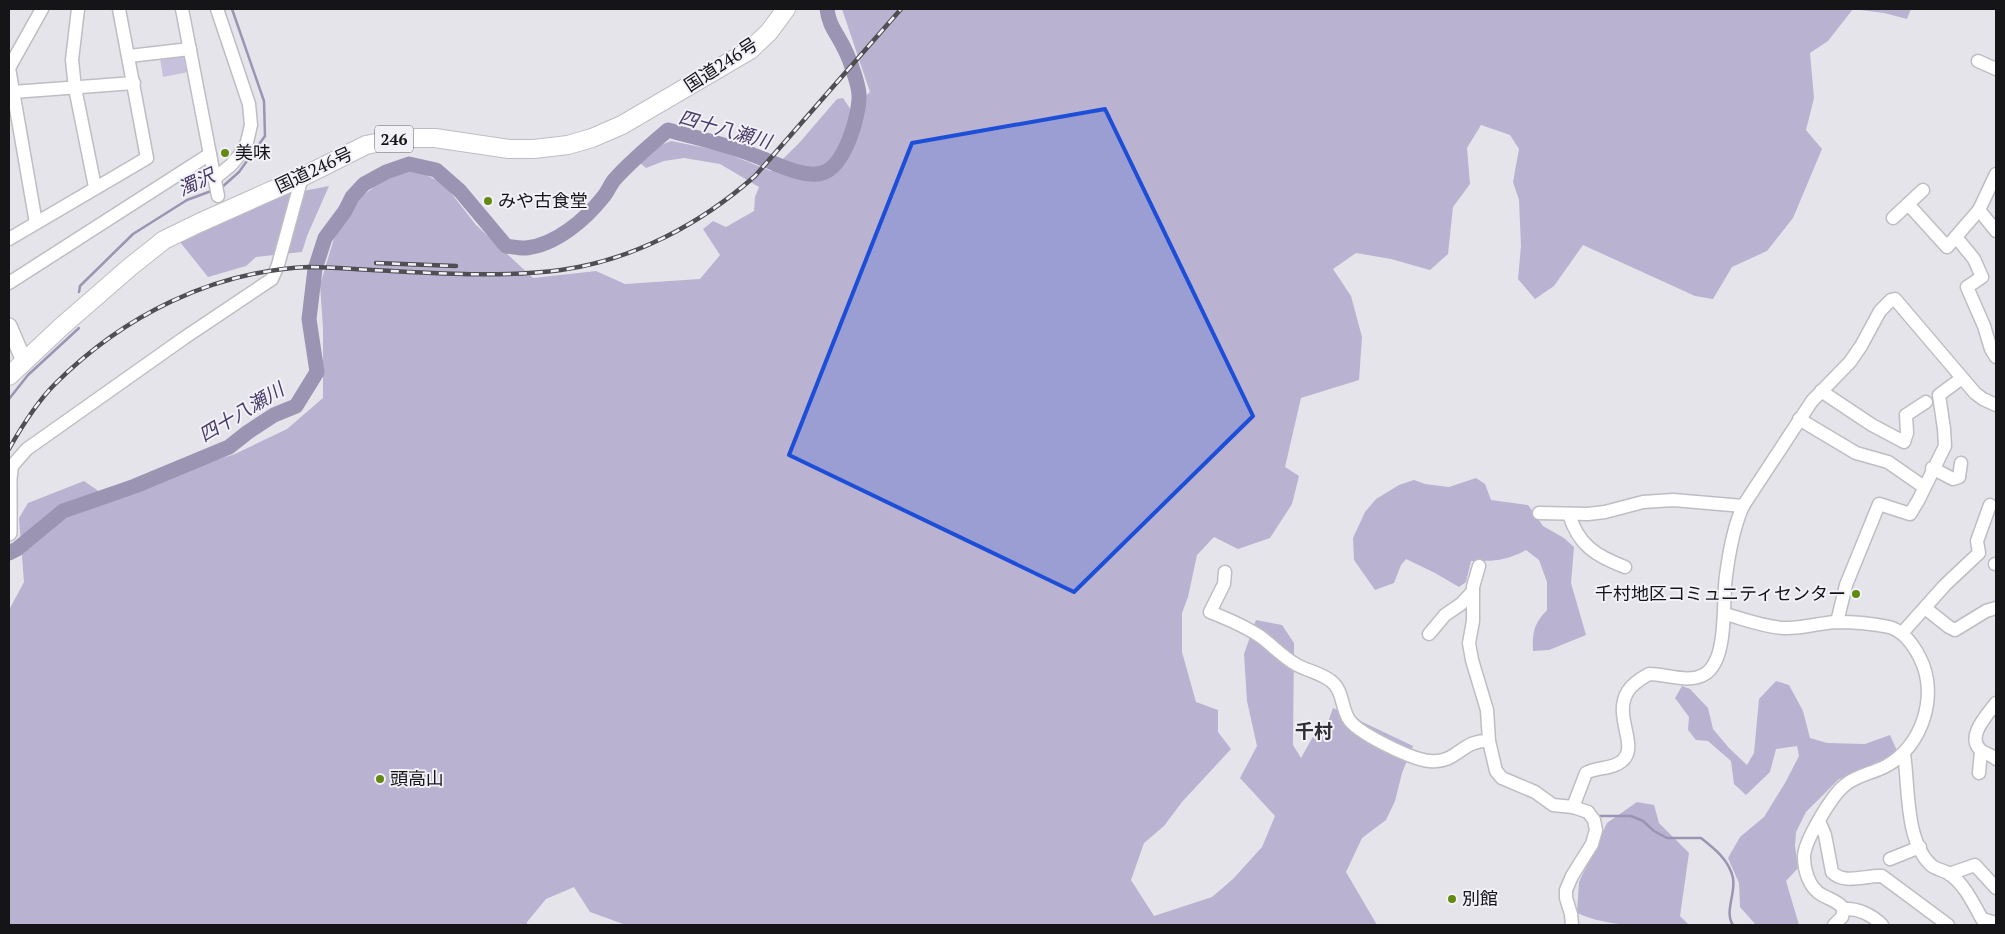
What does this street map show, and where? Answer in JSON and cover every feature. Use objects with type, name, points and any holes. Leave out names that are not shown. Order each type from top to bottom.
[{"type":"highway","name":"国道246号","points":[[9,376],[130,267],[164,240],[302,177],[366,145],[401,138],[435,138],[509,149],[534,149],[568,145],[592,138],[622,125],[750,50],[769,32],[786,9]]},
{"type":"main road","points":[[9,326],[24,361]]},
{"type":"main road","points":[[9,482],[9,533]]},
{"type":"street","points":[[36,223],[9,68],[42,9]]},
{"type":"street","points":[[78,9],[72,60],[75,88],[95,188]]},
{"type":"street","points":[[9,239],[148,158],[119,9]]},
{"type":"street","points":[[182,9],[216,187],[242,152],[247,142],[251,125],[249,104],[217,9]]},
{"type":"street","points":[[129,56],[190,50]]},
{"type":"street","points":[[1978,61],[1996,69]]},
{"type":"street","points":[[13,92],[134,83]]},
{"type":"street","points":[[9,283],[210,154]]},
{"type":"street","points":[[1908,204],[1947,247],[1979,210],[1996,174]]},
{"type":"street","points":[[9,482],[12,466],[35,443],[184,338],[272,279],[278,265],[302,177]]},
{"type":"street","points":[[1892,218],[1923,190]]},
{"type":"street","points":[[1979,210],[1996,231]]},
{"type":"street","points":[[1956,237],[1974,259],[1982,277],[1966,287],[1996,357]]},
{"type":"street","points":[[1573,807],[1586,773],[1593,769],[1615,765],[1626,756],[1630,746],[1622,718],[1622,706],[1628,691],[1649,674],[1690,679],[1706,674],[1715,663],[1725,614],[1726,578],[1736,521],[1743,506],[1812,401],[1850,362],[1880,311],[1891,300],[1895,299],[1982,399],[1996,405]]},
{"type":"street","points":[[1837,622],[1846,585],[1879,504],[1910,514],[1944,446],[1944,429],[1939,394],[1962,378]]},
{"type":"street","points":[[1821,391],[1872,425],[1904,442],[1907,433],[1906,415],[1926,402]]},
{"type":"street","points":[[1799,420],[1856,452],[1888,462],[1924,487]]},
{"type":"street","points":[[1932,468],[1953,479],[1959,477],[1963,468]]},
{"type":"street","points":[[1539,513],[1605,512],[1643,502],[1673,500],[1743,506]]},
{"type":"street","points":[[1902,632],[1979,553],[1977,541],[1990,521],[1990,505]]},
{"type":"street","points":[[1568,514],[1573,528],[1591,550],[1603,559],[1625,567]]},
{"type":"street","points":[[1479,566],[1473,591],[1474,621],[1469,643],[1478,685],[1487,710],[1489,741],[1496,770],[1502,778],[1535,792],[1553,805],[1573,807],[1588,812],[1592,816],[1596,830],[1592,844],[1572,876],[1566,890],[1572,925]]},
{"type":"street","points":[[1225,572],[1224,584],[1210,612],[1246,627],[1296,664],[1332,681],[1339,690],[1345,714],[1349,721],[1363,732],[1388,746],[1429,761],[1446,760],[1472,742],[1480,740],[1489,741]]},
{"type":"street","points":[[1429,634],[1445,615],[1461,604],[1473,591]]},
{"type":"street","points":[[1925,608],[1949,628],[1955,630],[1986,611],[1996,608]]},
{"type":"street","points":[[1725,614],[1785,628],[1837,622],[1888,627],[1902,632],[1923,665],[1927,687],[1927,704],[1916,736],[1904,754],[1886,766],[1852,779],[1843,786],[1834,797],[1806,844],[1805,868],[1813,888],[1839,902],[1844,909],[1842,917],[1834,925]]},
{"type":"street","points":[[1979,773],[1981,751],[1976,740],[1976,733],[1996,703]]},
{"type":"street","points":[[1981,751],[1995,756]]},
{"type":"street","points":[[1904,754],[1912,830],[1920,847],[1931,865],[1949,874],[1965,890],[1983,922],[1996,923]]},
{"type":"street","points":[[1820,821],[1825,835],[1832,872],[1837,877],[1846,879],[1871,875],[1882,876],[1948,925]]},
{"type":"street","points":[[1890,858],[1920,847]]},
{"type":"street","points":[[1949,874],[1975,865],[1996,888]]},
{"type":"street","points":[[1844,909],[1855,908],[1882,925]]},
{"type":"highlighted area","points":[[1105,109],[1253,416],[1074,592],[789,455],[912,143]]},
{"type":"shaded area","points":[[842,9],[1853,9],[1828,41],[1810,53],[1814,98],[1806,130],[1822,149],[1793,218],[1767,251],[1732,267],[1713,299],[1695,296],[1583,245],[1554,286],[1535,299],[1518,279],[1521,246],[1519,200],[1513,182],[1519,149],[1510,135],[1481,125],[1467,148],[1470,184],[1453,207],[1448,254],[1430,270],[1391,259],[1356,253],[1333,269],[1351,296],[1362,337],[1359,380],[1301,398],[1285,467],[1299,476],[1292,504],[1270,538],[1238,549],[1214,537],[1197,555],[1188,597],[1182,613],[1182,652],[1196,702],[1218,710],[1218,732],[1231,749],[1182,802],[1164,826],[1144,843],[1131,880],[1154,916],[1212,897],[1233,879],[1262,847],[1275,816],[1240,778],[1257,746],[1247,701],[1244,654],[1256,620],[1282,625],[1294,643],[1293,745],[1301,758],[1315,733],[1326,728],[1333,708],[1413,746],[1402,773],[1395,801],[1386,820],[1362,838],[1346,872],[1377,925],[626,925],[590,912],[574,887],[546,899],[527,922],[527,925],[9,925],[9,610],[24,582],[19,518],[28,503],[84,481],[113,501],[194,467],[235,454],[287,429],[323,398],[323,328],[320,285],[335,235],[356,201],[393,172],[414,169],[444,184],[476,225],[533,278],[596,271],[625,284],[700,279],[720,255],[703,229],[713,221],[726,227],[754,211],[755,197],[759,187],[720,164],[684,158],[664,161],[646,168],[639,162],[656,147],[671,141],[721,151],[771,171],[800,142],[837,99],[843,98],[851,110],[870,92]]},
{"type":"shaded area","points":[[1853,9],[1911,9],[1907,19],[1884,13]]},
{"type":"shaded area","points":[[181,55],[187,60],[188,72],[163,77],[160,58]]},
{"type":"shaded area","points":[[329,186],[302,252],[256,257],[246,266],[208,277],[180,242],[282,195]]},
{"type":"shaded area","points":[[1476,478],[1485,484],[1491,500],[1528,505],[1543,526],[1564,538],[1574,547],[1571,583],[1586,635],[1549,650],[1533,651],[1535,629],[1547,610],[1547,582],[1539,560],[1526,550],[1500,560],[1471,561],[1466,582],[1459,587],[1406,559],[1401,565],[1394,583],[1375,590],[1354,560],[1353,538],[1365,512],[1376,499],[1399,485],[1414,480],[1425,484],[1449,487]]},
{"type":"shaded area","points":[[1776,681],[1789,685],[1803,711],[1810,738],[1827,743],[1865,744],[1890,735],[1897,751],[1878,769],[1839,779],[1806,812],[1796,832],[1795,846],[1798,868],[1786,881],[1799,925],[1756,925],[1740,907],[1739,883],[1728,858],[1740,837],[1764,817],[1785,783],[1799,756],[1797,746],[1776,749],[1770,772],[1746,795],[1734,784],[1731,761],[1708,741],[1696,740],[1688,730],[1689,717],[1675,698],[1682,686],[1690,689],[1708,708],[1713,729],[1747,765],[1754,753],[1759,699]]},
{"type":"shaded area","points":[[1637,802],[1654,805],[1659,823],[1689,853],[1680,916],[1689,925],[1618,924],[1604,922],[1577,913],[1579,882],[1607,823]]},
{"type":"waterway","name":"濁沢","points":[[221,188],[239,172],[265,136],[264,101],[232,9]]},
{"type":"waterway","name":"四十八瀬川","points":[[9,553],[17,549],[63,511],[135,486],[229,447],[274,415],[296,406],[317,372],[309,319],[315,269],[325,238],[345,211],[352,197],[364,184],[386,172],[409,164],[436,170],[460,191],[506,246],[526,248],[548,242],[570,230],[597,205],[620,173],[668,130],[732,148],[797,172],[814,174],[830,169],[838,161],[850,139],[857,114],[859,94],[849,60],[832,26],[827,9]]},
{"type":"waterway","name":"濁沢","points":[[79,292],[80,286],[133,234],[187,200],[214,190]]},
{"type":"waterway","name":"濁沢","points":[[9,399],[28,375],[79,328]]},
{"type":"waterway","points":[[1599,816],[1631,816],[1643,821],[1654,831],[1667,838],[1701,838],[1706,842],[1721,855],[1733,878],[1730,909],[1733,925]]},
{"type":"railway","points":[[9,449],[25,423],[55,384],[81,360],[110,338],[140,318],[171,302],[204,288],[238,277],[273,270],[309,267],[466,274],[514,274],[561,270],[614,258],[640,249],[665,237],[712,210],[755,176],[901,9]]},
{"type":"railway","points":[[376,263],[456,266]]},
{"type":"place","name":"美味","points":[[225,153]]},
{"type":"place","name":"みや古食堂","points":[[488,201]]},
{"type":"place","name":"千村地区コミュニティセンター","points":[[1856,594]]},
{"type":"place","name":"頭高山","points":[[380,779]]},
{"type":"place","name":"別館","points":[[1452,899]]},
{"type":"district","name":"千村","points":[[1314,731]]}]
